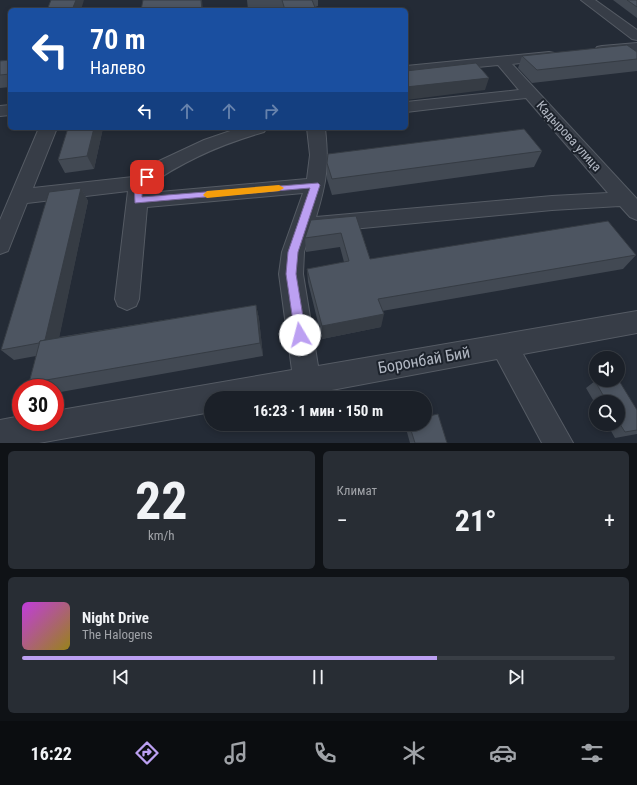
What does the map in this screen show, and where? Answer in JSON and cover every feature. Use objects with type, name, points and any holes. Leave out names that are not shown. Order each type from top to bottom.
[{"type":"street","points":[[587,0],[637,36]]},
{"type":"street","points":[[592,51],[637,47]]},
{"type":"street","points":[[408,70],[561,54]]},
{"type":"street","name":"Кадырова улица","points":[[501,60],[631,206]]},
{"type":"street","points":[[408,107],[530,93]]},
{"type":"street","points":[[0,245],[47,130]]},
{"type":"street","points":[[127,299],[138,192],[156,170],[194,150],[252,130]]},
{"type":"street","points":[[307,381],[291,274],[293,252],[316,185],[319,155],[316,130]]},
{"type":"street","points":[[20,197],[316,185]]},
{"type":"street","points":[[302,226],[552,203],[631,206]]},
{"type":"street","name":"Боронбай Бий","points":[[251,391],[637,322]]},
{"type":"street","points":[[504,346],[558,443]]},
{"type":"street","name":"Боронбай Бий","points":[[0,436],[204,399]]},
{"type":"building","points":[[51,0],[76,0],[73,8],[48,8]]},
{"type":"building","points":[[143,0],[201,0],[202,8],[141,8]]},
{"type":"building","points":[[282,0],[312,0],[315,8],[284,8]]},
{"type":"building","points":[[627,0],[637,0],[637,7]]},
{"type":"building","points":[[627,45],[637,52],[637,59],[537,70],[522,56]]},
{"type":"building","points":[[8,60],[8,74],[0,75],[0,61]]},
{"type":"building","points":[[476,63],[489,78],[408,87],[408,71]]},
{"type":"building","points":[[524,129],[542,151],[332,179],[327,163],[328,154]]},
{"type":"building","points":[[67,130],[94,130],[87,156],[58,160]]},
{"type":"building","points":[[81,188],[45,340],[40,341],[39,343],[1,350],[49,192]]},
{"type":"building","points":[[356,216],[370,259],[608,221],[636,255],[378,299],[384,314],[322,326],[307,269],[349,261],[341,233],[305,238],[311,220]]},
{"type":"building","points":[[256,305],[260,343],[52,379],[30,379],[40,341]]},
{"type":"building","points":[[598,387],[623,387],[637,410],[637,430],[624,431],[625,395],[603,395]]},
{"type":"building","points":[[438,414],[447,443],[415,443],[411,431],[432,431],[432,415]]},
{"type":"slow traffic","points":[[207,195],[279,188]]},
{"type":"route","points":[[147,177],[138,183],[138,201],[316,185],[293,252],[291,274],[300,335]]}]
